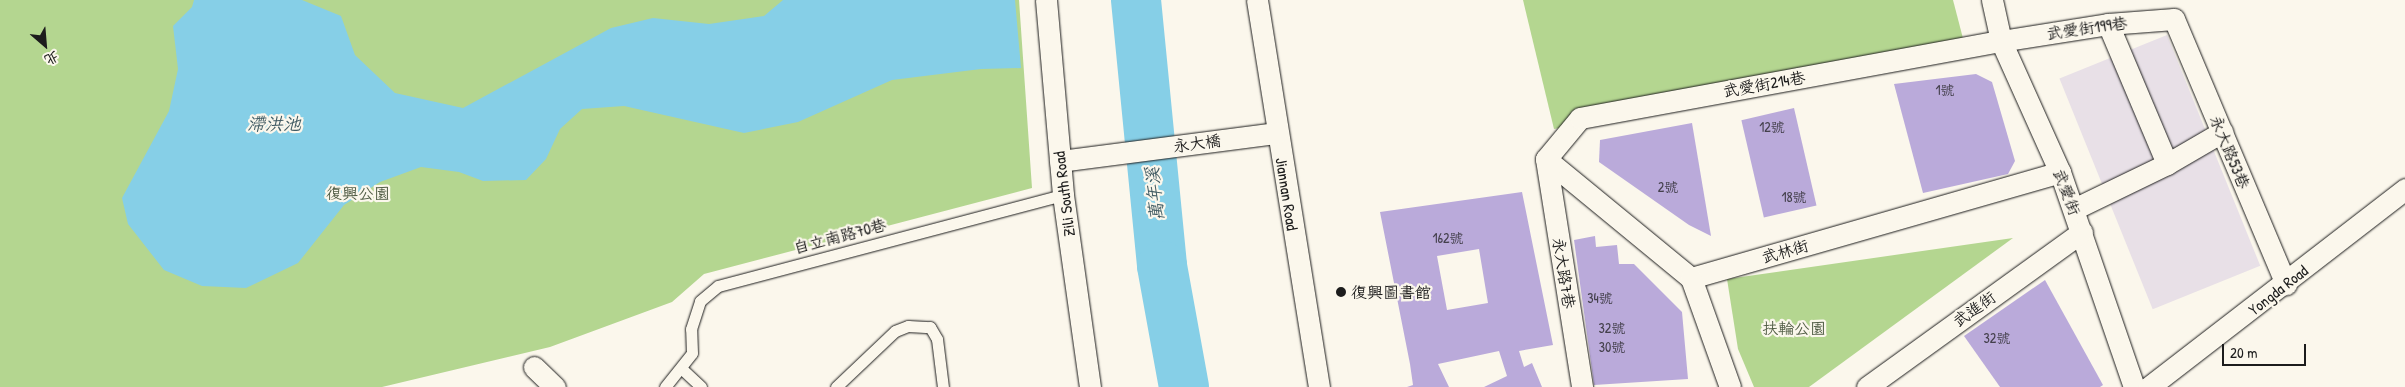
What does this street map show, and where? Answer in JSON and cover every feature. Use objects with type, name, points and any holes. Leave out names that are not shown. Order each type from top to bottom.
[{"type":"street","name":"Zili South Road","points":[[1046,0],[1063,195],[1090,387]]},
{"type":"street","name":"Jiannan Road","points":[[1257,0],[1275,133],[1319,387]]},
{"type":"street","name":"武愛街","points":[[1992,0],[2001,41],[2060,172],[2134,387]]},
{"type":"street","name":"武愛街199巷","points":[[2001,41],[2108,24],[2174,19]]},
{"type":"street","name":"永大路53巷","points":[[2174,19],[2286,284]]},
{"type":"street","points":[[2108,24],[2168,164]]},
{"type":"street","name":"武愛街214巷","points":[[1546,158],[1580,118],[2001,41]]},
{"type":"street","points":[[2074,209],[2168,164],[2222,132]]},
{"type":"street","name":"永大橋","points":[[1060,161],[1275,133]]},
{"type":"street","points":[[1546,158],[1691,278],[1730,387]]},
{"type":"street","name":"永大路7巷","points":[[1546,158],[1582,387]]},
{"type":"street","name":"武林街","points":[[1691,278],[2060,172]]},
{"type":"street","name":"Yongda Road","points":[[2149,387],[2286,284],[2405,189]]},
{"type":"street","name":"武進街","points":[[1867,387],[2082,232]]},
{"type":"street","points":[[534,367],[554,387]]},
{"type":"lane","name":"自立南路70巷","points":[[665,387],[682,369],[692,353],[691,329],[700,301],[718,286],[1063,195]]},
{"type":"lane","points":[[836,387],[895,331],[908,326],[930,327],[937,339],[943,387]]},
{"type":"lane","points":[[682,369],[700,387]]},
{"type":"shaded area","points":[[2167,35],[2260,266],[2153,309],[2059,78]]},
{"type":"green space","name":"復興公園","points":[[0,0],[1019,0],[1032,188],[704,274],[672,302],[550,347],[382,387],[0,387]]},
{"type":"green space","points":[[1523,0],[1953,0],[1966,50],[1554,129]]},
{"type":"green space","name":"扶輪公園","points":[[2013,238],[1809,387],[1754,387],[1738,349],[1727,279]]},
{"type":"water","name":"滯洪池","points":[[194,0],[302,0],[341,16],[355,55],[395,93],[463,108],[611,28],[653,18],[709,24],[764,16],[783,0],[1015,0],[1021,68],[981,69],[892,80],[798,122],[744,133],[624,106],[582,109],[560,129],[546,159],[526,180],[483,181],[459,172],[421,167],[380,182],[344,205],[298,263],[246,288],[202,286],[164,270],[128,224],[122,198],[169,111],[178,69],[173,26],[192,7]]},
{"type":"building","points":[[1976,74],[1992,82],[2015,161],[2008,174],[1923,193],[1894,84]]},
{"type":"building","points":[[1794,108],[1816,205],[1764,218],[1741,120]]},
{"type":"building","points":[[1692,123],[1711,236],[1689,225],[1599,162],[1600,140]]},
{"type":"building","points":[[1522,192],[1553,345],[1519,351],[1524,367],[1532,363],[1542,387],[1484,387],[1507,376],[1499,351],[1438,364],[1449,387],[1407,387],[1413,385],[1410,364],[1380,212]],"holes":[[[1479,249],[1488,303],[1447,310],[1437,256]]]},
{"type":"building","points":[[1595,236],[1596,247],[1617,245],[1619,264],[1634,264],[1682,312],[1688,379],[1594,385],[1574,240]]},
{"type":"building","points":[[2045,280],[2103,385],[2100,387],[2000,387],[1964,336]]},
{"type":"waterway","name":"萬年溪","points":[[1136,0],[1162,266],[1184,387]]},
{"type":"place","name":"復興圖書館","points":[[1341,292]]}]
